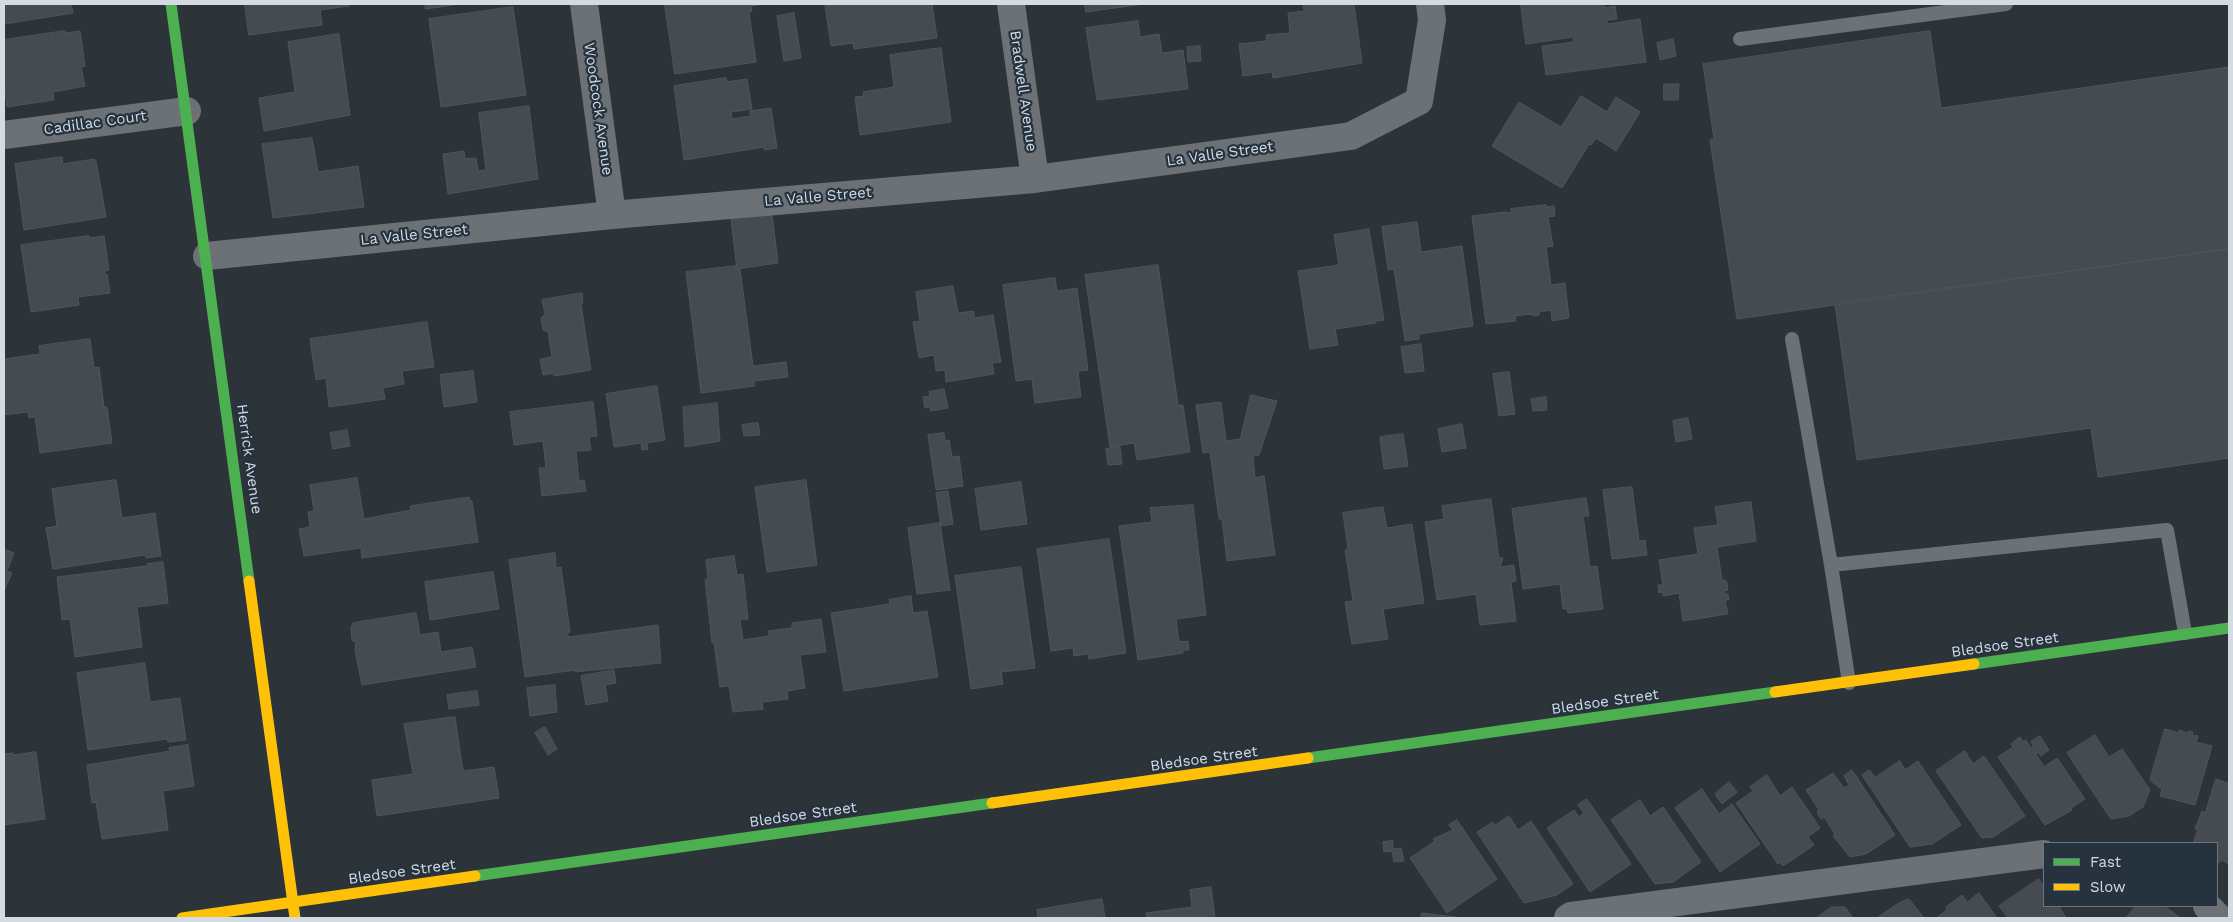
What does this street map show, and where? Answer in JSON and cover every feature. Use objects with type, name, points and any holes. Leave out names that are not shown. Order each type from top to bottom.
[{"type":"street","name":"Herrick Avenue","points":[[171,4],[207,256],[295,918]]},
{"type":"street","name":"Woodcock Avenue","points":[[584,4],[612,215]]},
{"type":"street","name":"Bradwell Avenue","points":[[1011,4],[1035,179]]},
{"type":"street","name":"La Valle Street","points":[[207,256],[612,215],[1035,179],[1351,136],[1419,101],[1432,20],[1430,4]]},
{"type":"street","name":"Cadillac Court","points":[[4,135],[186,111]]},
{"type":"street","name":"Bledsoe Street","points":[[182,918],[2229,628]]},
{"type":"street","points":[[1568,918],[1571,916],[2043,854]]},
{"type":"street","points":[[2208,907],[2219,918]]},
{"type":"lane","points":[[1740,39],[2006,4]]},
{"type":"lane","points":[[1792,339],[1831,565],[1849,683]]},
{"type":"lane","points":[[1831,565],[2167,530],[2185,633]]},
{"type":"building","points":[[4,4],[71,4],[73,13],[4,24]]},
{"type":"building","points":[[245,4],[349,4],[349,6],[320,10],[322,25],[249,35]]},
{"type":"building","points":[[425,4],[460,4],[426,9]]},
{"type":"building","points":[[665,4],[764,4],[751,6],[752,11],[749,12],[756,62],[675,74]]},
{"type":"building","points":[[932,4],[937,38],[854,49],[853,43],[831,46],[825,5]]},
{"type":"building","points":[[1085,4],[1144,4],[1086,12]]},
{"type":"building","points":[[1303,4],[1354,4],[1362,63],[1273,78],[1272,72],[1243,76],[1239,44],[1267,41],[1266,35],[1290,33],[1288,13],[1304,11]]},
{"type":"building","points":[[1521,4],[1604,4],[1605,8],[1615,6],[1617,19],[1607,20],[1608,24],[1640,19],[1646,62],[1546,75],[1542,46],[1574,42],[1573,37],[1526,44]]},
{"type":"building","points":[[513,7],[526,95],[441,107],[429,19]]},
{"type":"building","points":[[794,13],[801,58],[784,61],[777,16]]},
{"type":"building","points":[[1138,21],[1140,37],[1159,34],[1162,53],[1183,50],[1188,89],[1097,100],[1086,28]]},
{"type":"building","points":[[65,31],[66,33],[80,31],[85,66],[81,67],[85,86],[53,92],[54,100],[7,107],[4,84],[4,40]]},
{"type":"building","points":[[1930,31],[1941,108],[2229,67],[2229,249],[1737,319],[1710,140],[1714,139],[1703,64]]},
{"type":"building","points":[[339,34],[350,115],[264,131],[259,98],[295,92],[288,42]]},
{"type":"building","points":[[1673,39],[1676,56],[1660,60],[1657,43]]},
{"type":"building","points":[[1200,46],[1201,61],[1188,62],[1187,47]]},
{"type":"building","points":[[941,48],[951,122],[860,135],[855,97],[864,96],[863,92],[894,87],[890,55]]},
{"type":"building","points":[[726,78],[727,82],[747,79],[752,109],[731,112],[732,119],[750,116],[750,111],[771,108],[777,148],[764,150],[764,147],[684,160],[674,86]]},
{"type":"building","points":[[1664,84],[1679,84],[1678,100],[1664,100]]},
{"type":"building","points":[[1581,96],[1607,112],[1616,97],[1640,112],[1616,151],[1596,138],[1591,145],[1589,144],[1562,188],[1492,146],[1519,102],[1561,127]]},
{"type":"building","points":[[529,106],[538,179],[448,194],[443,154],[464,151],[465,159],[476,158],[478,171],[486,170],[479,113]]},
{"type":"building","points":[[312,138],[318,172],[358,166],[364,207],[273,218],[262,144]]},
{"type":"building","points":[[62,157],[63,164],[94,159],[96,161],[106,217],[24,230],[15,164]]},
{"type":"building","points":[[1546,205],[1546,207],[1554,206],[1555,216],[1548,217],[1553,246],[1546,247],[1551,285],[1565,283],[1569,318],[1552,321],[1551,310],[1539,312],[1539,315],[1533,316],[1532,314],[1515,316],[1516,321],[1486,324],[1472,216],[1511,213],[1511,209]]},
{"type":"building","points":[[772,214],[778,263],[737,269],[731,219]]},
{"type":"building","points":[[1417,222],[1421,252],[1462,246],[1473,326],[1419,334],[1419,339],[1405,341],[1394,269],[1388,270],[1382,227]]},
{"type":"building","points":[[1369,229],[1384,320],[1376,321],[1376,323],[1335,329],[1338,345],[1310,349],[1298,271],[1339,265],[1334,235]]},
{"type":"building","points":[[89,236],[89,238],[104,236],[109,270],[104,271],[107,274],[110,293],[78,297],[79,305],[31,312],[21,245]]},
{"type":"building","points":[[2229,249],[2229,458],[2098,477],[2091,428],[1857,460],[1835,304]]},
{"type":"building","points":[[1158,265],[1178,405],[1183,405],[1190,452],[1137,460],[1134,443],[1110,447],[1085,275]]},
{"type":"building","points":[[736,266],[736,270],[740,269],[753,366],[786,362],[788,377],[754,381],[755,386],[701,393],[686,272]]},
{"type":"building","points":[[1055,278],[1057,291],[1077,288],[1088,370],[1078,371],[1081,397],[1035,403],[1032,379],[1016,381],[1003,285]]},
{"type":"building","points":[[953,286],[958,313],[974,311],[974,318],[993,315],[1001,362],[992,363],[994,374],[946,382],[945,370],[936,371],[934,355],[919,358],[913,322],[920,321],[916,292]]},
{"type":"building","points":[[582,293],[583,303],[581,304],[591,370],[554,376],[554,373],[543,375],[540,359],[552,357],[548,332],[543,330],[541,318],[545,314],[542,300]]},
{"type":"building","points":[[427,322],[434,367],[402,371],[404,384],[383,388],[385,399],[329,407],[326,378],[316,380],[310,339]]},
{"type":"building","points":[[90,339],[94,368],[99,367],[104,407],[107,407],[112,443],[40,453],[35,417],[29,418],[28,412],[4,415],[4,359],[40,354],[39,346]]},
{"type":"building","points":[[1421,344],[1424,371],[1405,373],[1401,347]]},
{"type":"building","points":[[473,371],[477,402],[444,407],[440,375]]},
{"type":"building","points":[[1509,372],[1515,414],[1499,416],[1493,374]]},
{"type":"building","points":[[657,386],[665,440],[647,443],[648,449],[642,450],[641,443],[614,447],[606,394]]},
{"type":"building","points":[[944,389],[948,408],[931,411],[930,407],[925,408],[923,397],[930,396],[929,392]]},
{"type":"building","points":[[1251,395],[1277,401],[1259,455],[1253,456],[1255,478],[1264,476],[1275,555],[1227,561],[1222,519],[1219,519],[1210,452],[1203,453],[1196,405],[1221,402],[1226,441],[1240,439]]},
{"type":"building","points":[[1546,397],[1547,410],[1533,411],[1531,399]]},
{"type":"building","points":[[593,402],[597,436],[589,437],[591,450],[576,451],[579,481],[584,480],[586,491],[542,496],[539,468],[546,468],[543,441],[514,445],[510,412]]},
{"type":"building","points":[[717,403],[720,441],[685,447],[683,407]]},
{"type":"building","points":[[1688,418],[1692,439],[1676,442],[1673,421]]},
{"type":"building","points":[[758,423],[760,435],[744,436],[742,425]]},
{"type":"building","points":[[1462,424],[1466,448],[1442,452],[1438,429]]},
{"type":"building","points":[[347,430],[350,446],[333,449],[330,433]]},
{"type":"building","points":[[944,433],[945,441],[949,440],[952,457],[959,456],[963,486],[936,490],[928,435]]},
{"type":"building","points":[[1403,434],[1408,466],[1384,469],[1380,437]]},
{"type":"building","points":[[1120,447],[1122,464],[1108,465],[1106,449]]},
{"type":"building","points":[[357,478],[364,519],[411,510],[410,506],[469,497],[470,501],[472,501],[478,542],[362,558],[361,548],[304,556],[299,529],[310,527],[308,512],[314,511],[310,485]]},
{"type":"building","points":[[116,480],[122,518],[155,513],[161,556],[146,558],[145,555],[53,569],[46,528],[57,526],[52,489]]},
{"type":"building","points":[[806,480],[817,565],[767,572],[755,487]]},
{"type":"building","points":[[1021,482],[1027,524],[981,530],[975,489]]},
{"type":"building","points":[[1632,487],[1639,541],[1645,540],[1647,555],[1612,559],[1603,490]]},
{"type":"building","points":[[948,491],[953,524],[941,526],[936,493]]},
{"type":"building","points":[[1586,498],[1589,516],[1583,516],[1590,567],[1597,566],[1603,609],[1568,613],[1567,609],[1563,609],[1560,584],[1523,589],[1512,509]]},
{"type":"building","points":[[1491,499],[1499,558],[1503,558],[1500,567],[1514,565],[1516,581],[1511,582],[1516,621],[1480,625],[1476,594],[1437,600],[1425,522],[1444,519],[1442,506]]},
{"type":"building","points":[[1751,502],[1756,541],[1717,547],[1722,580],[1725,580],[1727,583],[1728,590],[1724,591],[1724,594],[1728,594],[1729,600],[1725,600],[1728,614],[1683,621],[1679,593],[1663,596],[1663,592],[1659,593],[1658,585],[1663,585],[1659,560],[1698,554],[1694,528],[1718,525],[1715,507]]},
{"type":"building","points":[[1193,505],[1206,615],[1176,619],[1179,642],[1188,641],[1189,650],[1183,650],[1183,653],[1138,660],[1119,526],[1152,522],[1150,508]]},
{"type":"building","points":[[1383,507],[1387,528],[1412,524],[1424,603],[1383,609],[1388,639],[1352,644],[1345,602],[1353,601],[1345,550],[1348,549],[1343,513]]},
{"type":"building","points":[[940,523],[950,590],[917,594],[908,528]]},
{"type":"building","points":[[1109,539],[1126,653],[1089,659],[1088,654],[1074,656],[1073,648],[1051,651],[1037,549]]},
{"type":"building","points":[[4,549],[14,553],[7,571],[12,573],[4,591]]},
{"type":"building","points":[[555,553],[556,568],[561,567],[570,632],[567,633],[569,637],[658,625],[661,663],[575,672],[575,670],[525,677],[509,560]]},
{"type":"building","points":[[734,556],[737,575],[743,574],[748,619],[740,620],[743,640],[769,636],[768,631],[792,628],[792,623],[821,619],[826,652],[800,655],[805,688],[787,691],[788,699],[762,702],[763,709],[733,712],[729,686],[720,687],[714,642],[712,643],[705,579],[708,579],[706,560]]},
{"type":"building","points":[[163,562],[168,603],[137,607],[142,647],[75,657],[70,619],[62,620],[57,577],[147,566],[147,564]]},
{"type":"building","points":[[1021,567],[1035,668],[1001,672],[1003,684],[971,689],[955,576]]},
{"type":"building","points":[[493,572],[499,609],[430,620],[425,582]]},
{"type":"building","points":[[911,596],[913,613],[927,611],[938,677],[844,691],[831,613],[890,604],[889,600]]},
{"type":"building","points":[[416,613],[420,635],[438,632],[441,652],[472,647],[476,667],[362,685],[355,650],[356,643],[352,640],[351,627],[353,623]]},
{"type":"building","points":[[145,663],[150,702],[180,698],[186,740],[168,742],[167,739],[88,750],[77,673]]},
{"type":"building","points":[[614,670],[616,683],[605,685],[608,701],[586,705],[581,676]]},
{"type":"building","points":[[555,685],[557,712],[530,716],[527,688]]},
{"type":"building","points":[[477,691],[479,705],[449,709],[447,695]]},
{"type":"building","points":[[455,717],[463,771],[494,767],[499,798],[377,816],[372,780],[413,774],[404,724]]},
{"type":"building","points":[[545,727],[557,749],[548,755],[535,733]]},
{"type":"building","points":[[2165,729],[2179,733],[2179,730],[2188,733],[2189,731],[2193,732],[2192,735],[2198,736],[2196,742],[2212,746],[2195,805],[2160,796],[2162,790],[2150,780]]},
{"type":"building","points":[[2095,735],[2109,757],[2122,749],[2150,790],[2143,807],[2129,816],[2111,819],[2067,753]]},
{"type":"building","points":[[2040,736],[2049,750],[2041,756],[2038,752],[2036,754],[2044,767],[2057,758],[2085,799],[2071,808],[2072,810],[2045,825],[1998,757],[2013,747],[2011,744],[2020,737],[2023,742],[2026,740],[2031,748],[2034,746],[2031,742]]},
{"type":"building","points":[[188,745],[194,786],[163,791],[168,830],[102,839],[96,802],[92,803],[87,765],[170,751],[169,748]]},
{"type":"building","points":[[1965,751],[1973,764],[1984,756],[2025,816],[1993,837],[1982,838],[1936,771]]},
{"type":"building","points":[[36,752],[45,819],[4,825],[4,754],[13,753],[13,755]]},
{"type":"building","points":[[1900,761],[1905,770],[1918,761],[1961,825],[1932,844],[1910,847],[1862,775],[1869,770],[1875,777]]},
{"type":"building","points":[[1852,770],[1895,835],[1866,854],[1850,857],[1833,836],[1835,834],[1824,817],[1821,819],[1817,812],[1819,810],[1806,790],[1833,773],[1844,788],[1849,785],[1844,776]]},
{"type":"building","points":[[1767,775],[1780,796],[1792,787],[1820,828],[1808,837],[1814,845],[1783,866],[1780,862],[1778,864],[1736,803],[1753,791],[1750,787]]},
{"type":"building","points":[[2216,779],[2228,783],[2229,780],[2229,864],[2221,860],[2218,862],[2218,842],[2193,842],[2198,830],[2195,829],[2202,811],[2205,813]]},
{"type":"building","points":[[1729,782],[1737,792],[1722,804],[1715,794]]},
{"type":"building","points":[[1702,789],[1719,814],[1732,804],[1760,844],[1720,872],[1675,808]]},
{"type":"building","points":[[1587,799],[1631,864],[1590,892],[1547,828],[1574,810],[1579,817],[1584,813],[1578,805]]},
{"type":"building","points":[[1640,800],[1650,816],[1663,807],[1701,862],[1673,882],[1655,884],[1611,820]]},
{"type":"building","points":[[1509,816],[1518,830],[1531,821],[1573,884],[1557,895],[1524,903],[1477,832],[1493,822],[1495,825]]},
{"type":"building","points":[[1457,820],[1497,879],[1447,913],[1410,858],[1435,841],[1433,839],[1453,830],[1449,825]]},
{"type":"building","points":[[1393,841],[1393,849],[1401,848],[1404,861],[1394,862],[1392,851],[1384,852],[1383,842]]},
{"type":"building","points":[[2039,879],[2043,885],[2043,907],[2060,907],[2066,918],[2008,918],[1999,906]]},
{"type":"building","points":[[1211,887],[1215,918],[1147,918],[1146,913],[1192,907],[1190,890]]},
{"type":"building","points":[[1979,893],[1997,918],[1936,918],[1947,910],[1946,907],[1962,895],[1967,902]]},
{"type":"building","points":[[1102,899],[1105,918],[1038,918],[1037,910]]},
{"type":"building","points":[[1909,899],[1924,918],[1877,918],[1897,904]]},
{"type":"building","points":[[1832,907],[1845,907],[1853,918],[1816,918]]},
{"type":"building","points":[[2135,907],[2165,907],[2181,918],[2126,918]]},
{"type":"building","points":[[1422,913],[1463,918],[1421,918]]},
{"type":"traffic: fast","points":[[171,4],[249,581]]},
{"type":"traffic: fast","points":[[1974,664],[2229,628]]},
{"type":"traffic: fast","points":[[1308,758],[1775,692]]},
{"type":"traffic: fast","points":[[475,876],[992,803]]},
{"type":"traffic: slow","points":[[249,581],[295,918]]},
{"type":"traffic: slow","points":[[1775,692],[1974,664]]},
{"type":"traffic: slow","points":[[992,803],[1308,758]]},
{"type":"traffic: slow","points":[[182,918],[475,876]]}]
